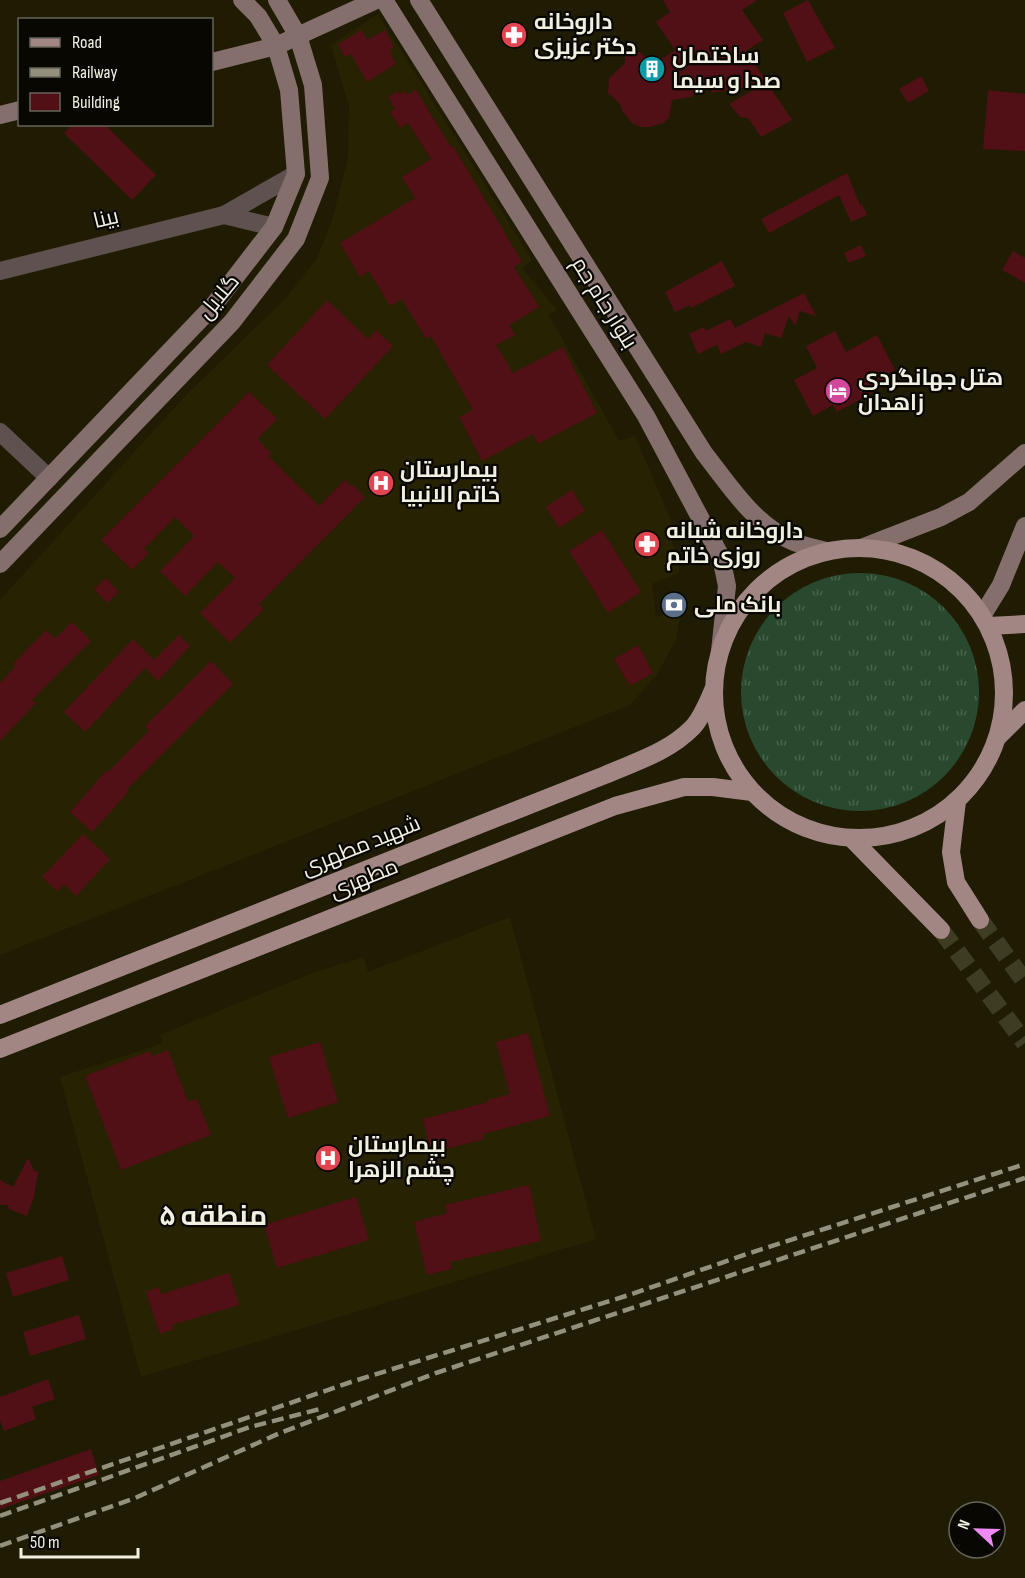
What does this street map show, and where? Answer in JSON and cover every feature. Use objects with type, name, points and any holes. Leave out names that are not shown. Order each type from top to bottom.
[{"type":"main road","name":"گلایل","points":[[0,529],[213,306],[274,227],[296,174],[289,90],[276,46],[258,16],[242,0]]},
{"type":"main road","name":"گلایل","points":[[0,564],[232,322],[296,239],[320,178],[313,85],[298,36],[277,0]]},
{"type":"main road","points":[[213,62],[276,46],[376,0]]},
{"type":"main road","name":"بلوار جام جم","points":[[384,0],[646,416],[722,556],[727,586],[720,651]]},
{"type":"main road","name":"بلوار جام جم","points":[[419,0],[704,453],[742,502],[761,520],[796,543],[826,551]]},
{"type":"main road","points":[[0,115],[18,110]]},
{"type":"main road","points":[[864,547],[902,553],[937,569],[966,593],[986,621],[1001,661],[1005,699],[998,737],[982,771],[957,801],[926,822],[890,836],[852,839],[815,832],[781,816],[752,792],[730,761],[717,726],[714,688],[720,651],[736,616],[760,587],[791,564],[826,551],[864,547],[923,525],[969,502],[1025,453]]},
{"type":"main road","points":[[986,621],[1025,526]]},
{"type":"main road","points":[[986,621],[1025,624]]},
{"type":"main road","name":"شهید مطهری","points":[[0,1015],[663,750],[693,727],[714,688]]},
{"type":"main road","points":[[998,737],[1025,710]]},
{"type":"main road","name":"مطهری","points":[[0,1049],[615,806],[684,787],[752,792]]},
{"type":"main road","points":[[957,801],[951,852],[956,882],[980,920]]},
{"type":"main road","points":[[852,839],[941,930]]},
{"type":"street","points":[[224,214],[296,174]]},
{"type":"street","points":[[224,214],[274,227]]},
{"type":"street","name":"بینا","points":[[0,271],[224,214]]},
{"type":"street","points":[[0,432],[49,478]]},
{"type":"shaded area","name":"بیمارستان خاتم الانبیا","points":[[378,14],[532,260],[522,268],[557,310],[549,315],[619,441],[635,436],[673,525],[669,534],[679,562],[679,573],[652,584],[656,617],[681,611],[676,640],[658,673],[630,705],[0,955],[0,600],[186,395],[285,299],[317,258],[332,220],[348,158],[349,106],[331,45]]},
{"type":"shaded area","name":"بیمارستان چشم الزهرا","points":[[510,917],[596,1239],[141,1377],[60,1077],[163,1043],[160,1035],[315,972],[364,957],[368,972]]},
{"type":"green space","points":[[860,573],[905,582],[926,593],[944,608],[959,626],[970,647],[979,692],[970,737],[959,758],[944,776],[926,791],[905,802],[860,811],[815,802],[794,791],[776,776],[761,758],[750,737],[741,692],[750,647],[761,626],[776,608],[794,593],[815,582]]},
{"type":"building","name":"ساختمان صدا و سیما","points":[[663,0],[757,0],[742,10],[763,40],[746,51],[792,120],[761,137],[748,118],[740,117],[729,104],[765,83],[712,93],[708,86],[691,97],[672,100],[669,118],[663,123],[649,127],[633,124],[622,111],[620,104],[608,93],[609,78],[625,63],[625,54],[641,52],[642,55],[659,61],[675,50],[656,22],[670,12]]},
{"type":"building","points":[[808,0],[835,48],[807,62],[783,13]]},
{"type":"building","points":[[362,30],[367,40],[385,30],[394,47],[389,50],[396,64],[367,82],[351,54],[345,57],[338,44]]},
{"type":"building","points":[[921,76],[929,91],[908,103],[899,89]]},
{"type":"building","points":[[416,90],[451,147],[453,146],[522,262],[514,267],[539,307],[509,325],[515,335],[496,345],[513,373],[563,347],[597,413],[538,444],[533,434],[482,461],[459,417],[473,410],[431,336],[426,339],[402,299],[390,306],[369,271],[360,277],[340,243],[415,198],[402,177],[431,159],[408,123],[400,128],[390,112],[395,109],[388,97],[398,91],[400,94],[405,91],[407,95]]},
{"type":"building","points":[[988,90],[1025,94],[1025,151],[983,149]]},
{"type":"building","points":[[71,126],[106,126],[156,175],[132,200],[64,133]]},
{"type":"building","points":[[847,173],[860,205],[862,204],[867,215],[851,222],[839,195],[769,233],[761,219]]},
{"type":"building","points":[[861,245],[866,256],[849,263],[844,253]]},
{"type":"building","points":[[1013,251],[1025,258],[1025,283],[1002,270]]},
{"type":"building","points":[[722,261],[735,286],[691,308],[690,305],[675,312],[665,292]]},
{"type":"building","points":[[804,293],[816,316],[800,311],[795,326],[789,316],[781,338],[765,333],[761,347],[746,342],[721,354],[717,345],[698,354],[689,334],[704,327],[706,331],[730,319],[735,328]]},
{"type":"building","points":[[327,300],[368,339],[376,330],[393,346],[325,419],[267,365]]},
{"type":"building","points":[[835,331],[846,352],[877,335],[895,370],[886,375],[890,383],[837,412],[833,405],[813,416],[794,380],[817,368],[806,346]]},
{"type":"building","points":[[249,392],[277,419],[257,439],[271,453],[268,456],[319,506],[345,480],[365,497],[259,604],[264,609],[230,643],[200,613],[235,578],[218,562],[185,596],[160,571],[194,536],[175,517],[144,549],[149,553],[132,570],[101,540]]},
{"type":"building","points":[[572,490],[585,511],[559,528],[546,507]]},
{"type":"building","points":[[602,530],[641,592],[608,613],[569,551]]},
{"type":"building","points":[[106,578],[119,592],[107,603],[94,589]]},
{"type":"building","points":[[72,622],[91,641],[32,700],[36,703],[0,741],[0,683],[15,667],[13,664],[46,630],[55,639]]},
{"type":"building","points":[[179,635],[190,646],[158,681],[145,668],[85,732],[64,712],[133,639],[154,660]]},
{"type":"building","points":[[638,645],[653,673],[630,686],[614,659]]},
{"type":"building","points":[[211,661],[233,684],[127,789],[129,791],[92,832],[70,812],[106,771],[108,772],[149,731],[145,726]]},
{"type":"building","points":[[83,834],[110,859],[76,896],[64,884],[57,891],[42,877]]},
{"type":"building","points":[[528,1033],[550,1116],[483,1134],[484,1139],[431,1153],[423,1119],[510,1094],[496,1042]]},
{"type":"building","points":[[320,1042],[338,1102],[288,1118],[269,1057]]},
{"type":"building","points":[[168,1050],[188,1102],[197,1099],[211,1135],[121,1170],[85,1076],[150,1051],[152,1056]]},
{"type":"building","points":[[28,1158],[34,1171],[38,1172],[34,1197],[27,1216],[9,1209],[8,1205],[0,1205],[0,1180],[13,1187]]},
{"type":"building","points":[[529,1185],[541,1241],[450,1262],[452,1269],[427,1275],[414,1222],[447,1213],[445,1205]]},
{"type":"building","points":[[356,1197],[369,1240],[277,1268],[264,1225]]},
{"type":"building","points":[[62,1256],[69,1280],[13,1297],[6,1273]]},
{"type":"building","points":[[229,1273],[239,1305],[172,1325],[174,1329],[160,1334],[146,1292],[159,1287],[161,1294]]},
{"type":"building","points":[[79,1315],[86,1339],[30,1356],[23,1332]]},
{"type":"building","points":[[48,1379],[55,1399],[32,1407],[36,1419],[4,1431],[0,1421],[0,1397]]},
{"type":"building","points":[[91,1449],[99,1475],[0,1509],[0,1481]]},
{"type":"tunnel","points":[[980,920],[1025,982]]},
{"type":"tunnel","points":[[941,930],[1025,1043]]},
{"type":"railway","points":[[0,1503],[351,1382],[629,1295],[747,1254],[1025,1164]]},
{"type":"railway","points":[[0,1546],[135,1498],[280,1433],[436,1373],[1025,1178]]},
{"type":"railway","points":[[0,1516],[250,1427],[324,1408]]},
{"type":"place","name":"داروخانه دکتر عزیزی","points":[[514,35]]},
{"type":"place","name":"ساختمان صدا و سیما","points":[[652,69]]},
{"type":"place","name":"هتل جهانگردی زاهدان","points":[[838,391]]},
{"type":"place","name":"بیمارستان خاتم الانبیا","points":[[381,483]]},
{"type":"place","name":"داروخانه شبانه روزی خاتم","points":[[647,544]]},
{"type":"place","name":"بانک ملی","points":[[674,605]]},
{"type":"place","name":"بیمارستان چشم الزهرا","points":[[328,1158]]},
{"type":"district","name":"منطقه ۵","points":[[213,1216]]}]
